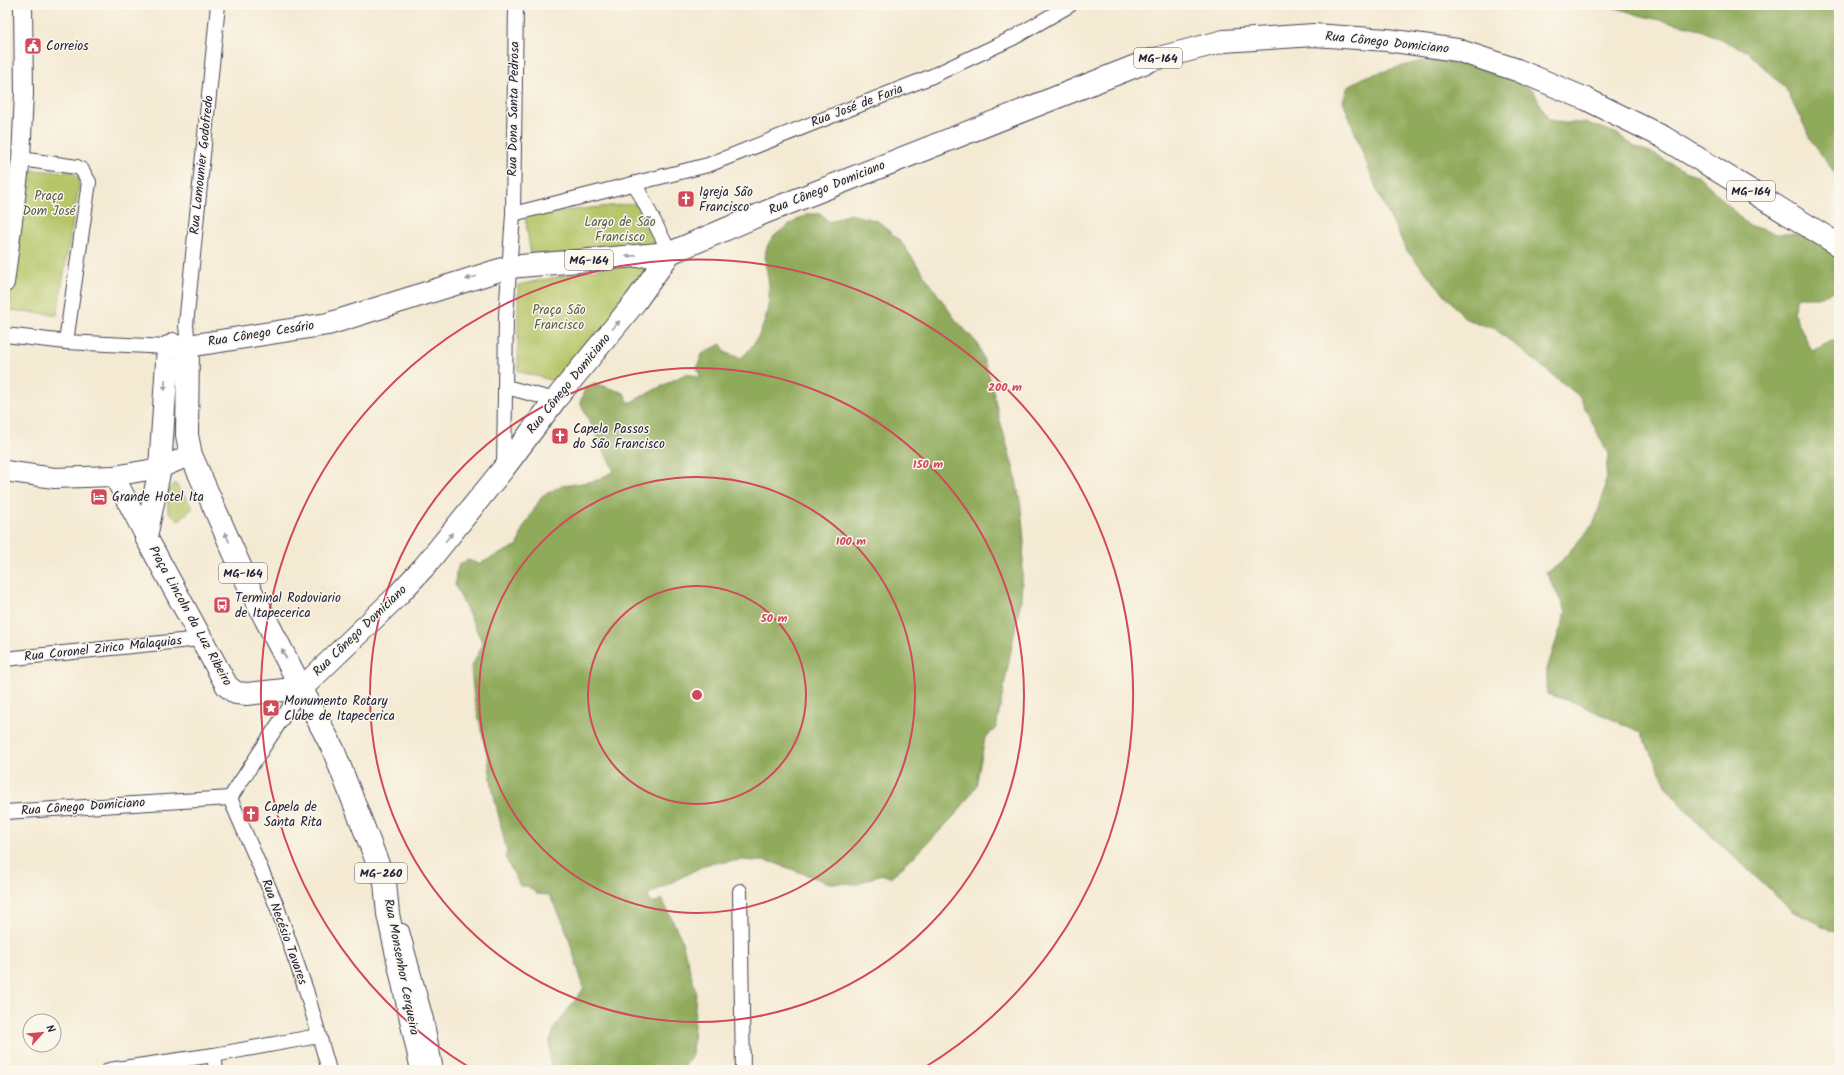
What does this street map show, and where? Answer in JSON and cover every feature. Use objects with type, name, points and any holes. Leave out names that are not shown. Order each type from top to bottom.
[{"type":"main road","name":"Rua Cônego Domiciano","points":[[302,688],[398,596],[424,567],[504,468],[554,400],[636,301],[670,252],[766,212],[1151,60],[1224,41],[1314,35],[1387,40],[1457,50],[1518,70],[1586,99],[1663,137],[1839,244]]},
{"type":"main road","name":"MG-164","points":[[509,267],[670,252]]},
{"type":"main road","name":"Rua Cônego Cesário","points":[[181,339],[328,324],[509,267]]},
{"type":"main road","name":"MG-164","points":[[181,339],[187,435],[191,455],[251,591],[302,688]]},
{"type":"main road","name":"Praça Lincoln da Luz Ribeiro","points":[[146,537],[160,468],[181,339]]},
{"type":"main road","points":[[5,471],[54,478],[114,476],[160,468],[191,455]]},
{"type":"main road","name":"Praça Lincoln da Luz Ribeiro","points":[[114,476],[200,639],[227,686],[236,693],[247,694],[302,688]]},
{"type":"main road","name":"Rua Monsenhor Cerqueira","points":[[302,688],[333,749],[385,882],[388,914],[422,1070]]},
{"type":"street","points":[[5,283],[21,159],[24,93],[23,5]]},
{"type":"street","name":"Rua Lamounier Godofredo","points":[[181,339],[218,5]]},
{"type":"street","name":"Rua Dona Santa Pedrosa","points":[[513,214],[516,5]]},
{"type":"street","name":"Rua José de Faria","points":[[513,214],[635,184],[708,164],[930,77],[1013,38],[1070,5]]},
{"type":"street","points":[[21,159],[77,167],[82,170],[89,182],[66,342]]},
{"type":"street","points":[[635,184],[670,252]]},
{"type":"street","points":[[504,468],[506,315],[513,214]]},
{"type":"street","name":"Rua Cônego Cesário","points":[[5,335],[66,342],[181,339]]},
{"type":"street","points":[[506,387],[554,400]]},
{"type":"street","name":"Rua Coronel Zirico Malaquias","points":[[5,659],[200,639]]},
{"type":"street","name":"Rua Cônego Domiciano","points":[[5,812],[230,798],[302,688]]},
{"type":"street","name":"Rua Necésio Tavares","points":[[230,798],[276,904],[306,990],[329,1070]]},
{"type":"street","points":[[385,882],[403,934],[426,1019],[436,1070]]},
{"type":"street","points":[[740,891],[743,1070]]},
{"type":"street","points":[[109,1070],[214,1055],[318,1036]]},
{"type":"street","points":[[214,1055],[216,1070]]},
{"type":"green space","points":[[1607,5],[1839,5],[1839,179],[1813,143],[1786,89],[1747,51],[1696,28],[1642,16]]},
{"type":"green space","points":[[1421,61],[1469,61],[1533,90],[1548,119],[1562,123],[1587,123],[1616,133],[1635,147],[1650,152],[1685,171],[1699,176],[1748,225],[1777,234],[1802,234],[1836,253],[1839,259],[1839,288],[1822,297],[1797,297],[1793,312],[1812,351],[1832,341],[1839,341],[1839,934],[1792,911],[1699,824],[1669,790],[1640,732],[1576,703],[1547,694],[1547,669],[1566,611],[1546,572],[1556,567],[1594,523],[1604,493],[1608,454],[1579,396],[1495,329],[1466,319],[1407,251],[1378,193],[1343,101],[1348,86],[1367,76]]},
{"type":"green space","name":"Praça Dom José","points":[[25,170],[72,172],[80,179],[57,315],[9,310]]},
{"type":"green space","name":"Largo de São Francisco","points":[[639,203],[662,250],[532,263],[525,215]]},
{"type":"green space","points":[[808,214],[821,214],[829,222],[849,214],[878,221],[901,242],[955,319],[978,344],[991,381],[998,413],[1015,474],[1021,507],[1024,541],[1021,599],[996,728],[985,738],[976,786],[958,812],[913,858],[905,862],[904,866],[890,877],[881,874],[858,884],[829,883],[772,862],[742,860],[707,864],[647,895],[652,904],[662,899],[681,938],[696,992],[692,1055],[681,1070],[550,1070],[550,1041],[555,1027],[584,988],[564,924],[549,895],[537,894],[527,886],[520,886],[505,857],[507,852],[474,698],[471,668],[483,644],[455,585],[456,573],[459,564],[468,560],[479,564],[518,545],[522,530],[542,496],[561,486],[595,481],[614,471],[580,403],[585,388],[595,383],[624,393],[629,403],[687,373],[701,378],[697,368],[702,354],[721,344],[726,353],[741,358],[747,352],[758,337],[767,313],[769,288],[765,254],[770,241],[777,233]]},
{"type":"green space","name":"Praça São Francisco","points":[[656,257],[652,275],[558,382],[518,371],[518,285]]},
{"type":"green space","points":[[175,483],[193,508],[178,521],[168,511],[168,491]]},
{"type":"place","name":"Correios","points":[[33,46]]},
{"type":"place","name":"Igreja São Francisco","points":[[686,199]]},
{"type":"place","name":"Capela Passos do São Francisco","points":[[560,436]]},
{"type":"place","name":"Grande Hotel Ita","points":[[99,497]]},
{"type":"place","name":"Terminal Rodoviario de Itapecerica","points":[[222,605]]},
{"type":"place","name":"Monumento Rotary Clube de Itapecerica","points":[[271,708]]},
{"type":"place","name":"Capela de Santa Rita","points":[[251,814]]}]
